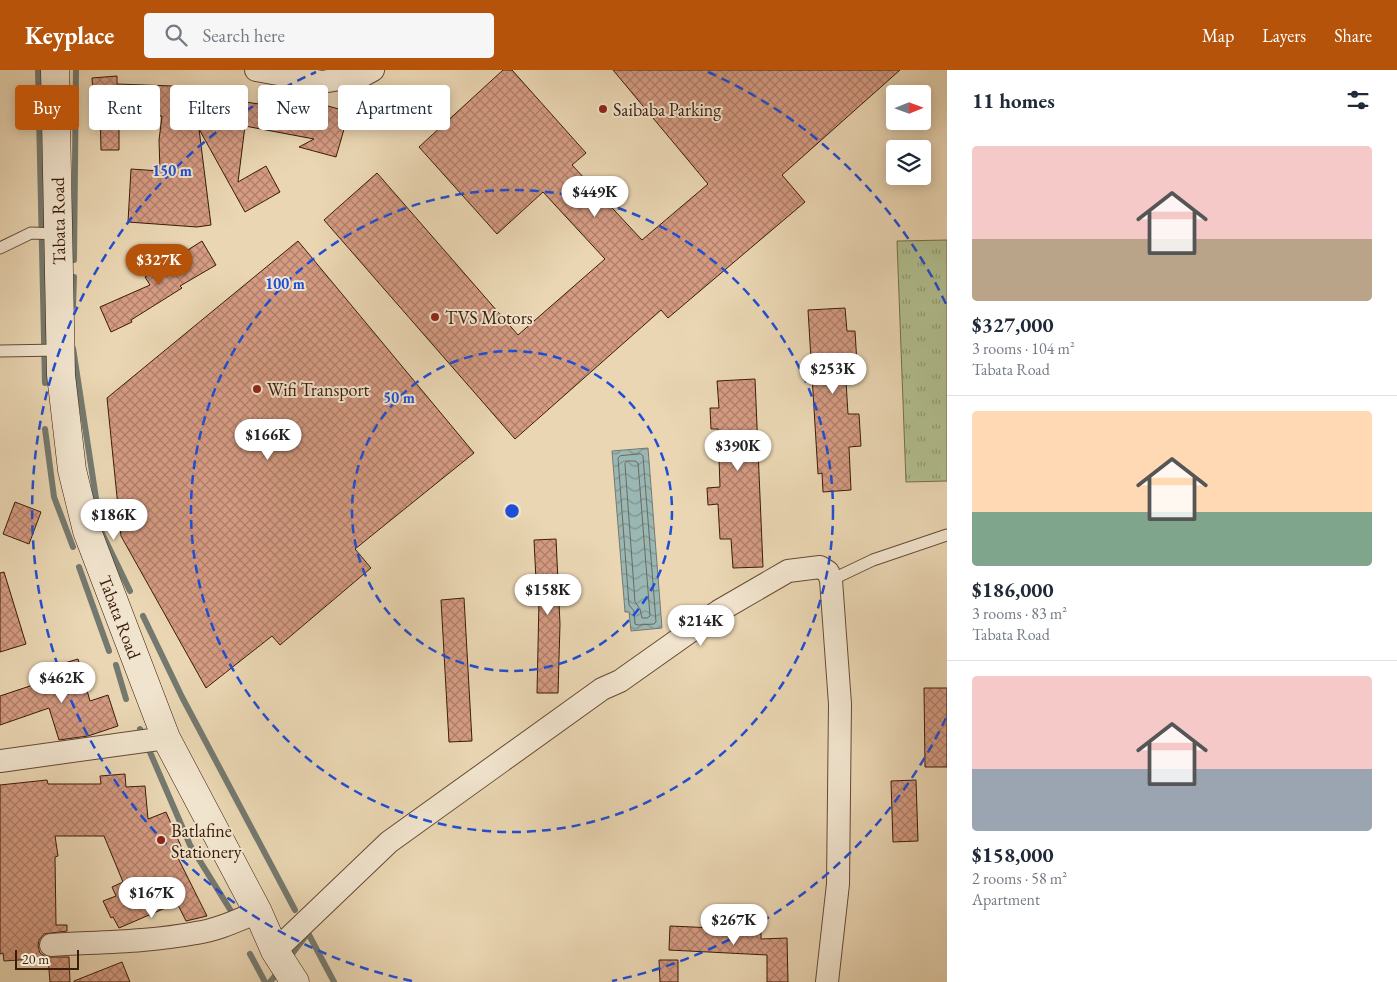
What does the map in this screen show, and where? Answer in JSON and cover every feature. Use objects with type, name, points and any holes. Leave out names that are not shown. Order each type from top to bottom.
[{"type":"main road","name":"Tabata Road","points":[[55,70],[52,234],[55,350],[62,375],[72,470],[87,531],[166,738],[258,912],[275,951],[295,982]]},
{"type":"street","points":[[256,70],[322,82],[364,75],[373,70]]},
{"type":"street","points":[[275,951],[389,842],[602,689],[620,681],[719,611],[788,571],[820,568],[828,572],[831,580],[840,704],[838,875],[827,982]]},
{"type":"street","points":[[0,761],[166,738]]},
{"type":"street","points":[[51,945],[168,937],[197,933],[235,922],[258,912]]},
{"type":"lane","points":[[0,248],[31,233],[52,234]]},
{"type":"lane","points":[[0,351],[55,350]]},
{"type":"lane","points":[[831,580],[873,560],[947,535]]},
{"type":"green space","points":[[947,240],[947,481],[906,482],[897,241]]},
{"type":"water","points":[[648,448],[662,628],[631,631],[629,612],[625,612],[612,451]]},
{"type":"building","points":[[503,70],[512,70],[586,153],[572,165],[642,240],[708,184],[613,70],[900,70],[782,175],[805,202],[668,318],[661,310],[515,439],[324,220],[377,173],[518,335],[605,259],[543,192],[497,234],[419,147],[438,130],[450,130],[450,119]]},
{"type":"building","points":[[117,76],[117,84],[145,85],[92,85],[92,78]]},
{"type":"building","points":[[160,86],[170,86],[170,130],[199,130],[211,225],[197,227],[128,222],[131,169],[160,171],[159,140],[162,116],[160,116]]},
{"type":"building","points":[[248,102],[258,104],[258,128],[248,127]]},
{"type":"building","points":[[328,106],[338,109],[338,130],[344,130],[336,157],[299,147],[314,139],[266,130],[328,130]]},
{"type":"building","points":[[101,130],[119,130],[119,150],[101,150]]},
{"type":"building","points":[[200,130],[244,130],[238,182],[266,166],[280,192],[245,212]]},
{"type":"building","points":[[202,241],[216,265],[180,286],[182,288],[131,320],[132,322],[111,332],[100,307],[150,285],[145,277]]},
{"type":"building","points":[[298,241],[474,453],[355,549],[371,568],[280,645],[272,636],[206,688],[121,536],[107,398]]},
{"type":"building","points":[[845,308],[847,331],[855,331],[858,380],[846,381],[848,414],[859,414],[861,446],[849,447],[851,490],[823,492],[822,473],[818,474],[808,310]]},
{"type":"building","points":[[755,379],[763,567],[733,568],[731,539],[720,539],[718,504],[708,505],[707,488],[720,487],[718,429],[711,429],[710,408],[719,408],[717,381]]},
{"type":"building","points":[[15,502],[41,512],[29,544],[3,534]]},
{"type":"building","points":[[556,539],[560,624],[558,693],[537,693],[539,600],[537,600],[534,540]]},
{"type":"building","points":[[4,572],[26,644],[0,652],[0,573]]},
{"type":"building","points":[[464,598],[472,741],[449,742],[441,600]]},
{"type":"building","points":[[78,659],[90,701],[108,695],[118,726],[88,736],[59,740],[49,708],[0,725],[0,696],[60,676],[58,665]]},
{"type":"building","points":[[924,688],[947,688],[947,767],[925,767]]},
{"type":"building","points":[[125,774],[126,787],[145,786],[148,819],[166,812],[184,853],[177,856],[207,916],[186,921],[177,903],[119,928],[113,917],[111,918],[103,901],[116,896],[112,887],[123,882],[104,836],[55,836],[58,856],[55,857],[56,925],[67,925],[67,931],[44,934],[39,940],[38,946],[40,953],[46,957],[69,957],[70,982],[50,982],[48,958],[4,961],[3,953],[0,954],[0,785],[47,780],[48,784],[101,784],[100,776]]},
{"type":"building","points":[[916,780],[918,841],[893,842],[891,781]]},
{"type":"building","points":[[670,926],[761,930],[761,939],[787,938],[788,982],[767,982],[767,955],[669,950]]},
{"type":"building","points":[[659,960],[678,960],[678,982],[660,982]]},
{"type":"building","points":[[122,962],[130,982],[74,982],[74,981]]},
{"type":"waterway","points":[[38,70],[45,383]]},
{"type":"waterway","points":[[74,260],[76,70]]},
{"type":"waterway","points":[[73,306],[74,277]]},
{"type":"waterway","points":[[73,348],[101,531],[130,591]]},
{"type":"waterway","points":[[45,429],[54,497],[73,547]]},
{"type":"waterway","points":[[79,567],[109,651]]},
{"type":"waterway","points":[[143,616],[182,697],[295,910]]},
{"type":"waterway","points":[[116,665],[126,699]]},
{"type":"waterway","points":[[140,729],[190,845],[231,911]]},
{"type":"waterway","points":[[289,958],[308,933],[334,982]]},
{"type":"waterway","points":[[250,954],[265,982]]},
{"type":"waterway","points":[[270,982],[280,970]]},
{"type":"place","name":"Saibaba Parking","points":[[603,109]]},
{"type":"place","name":"TVS Motors","points":[[435,317]]},
{"type":"place","name":"Wifi Transport","points":[[257,389]]},
{"type":"place","name":"Batlafine Stationery","points":[[161,840]]}]
